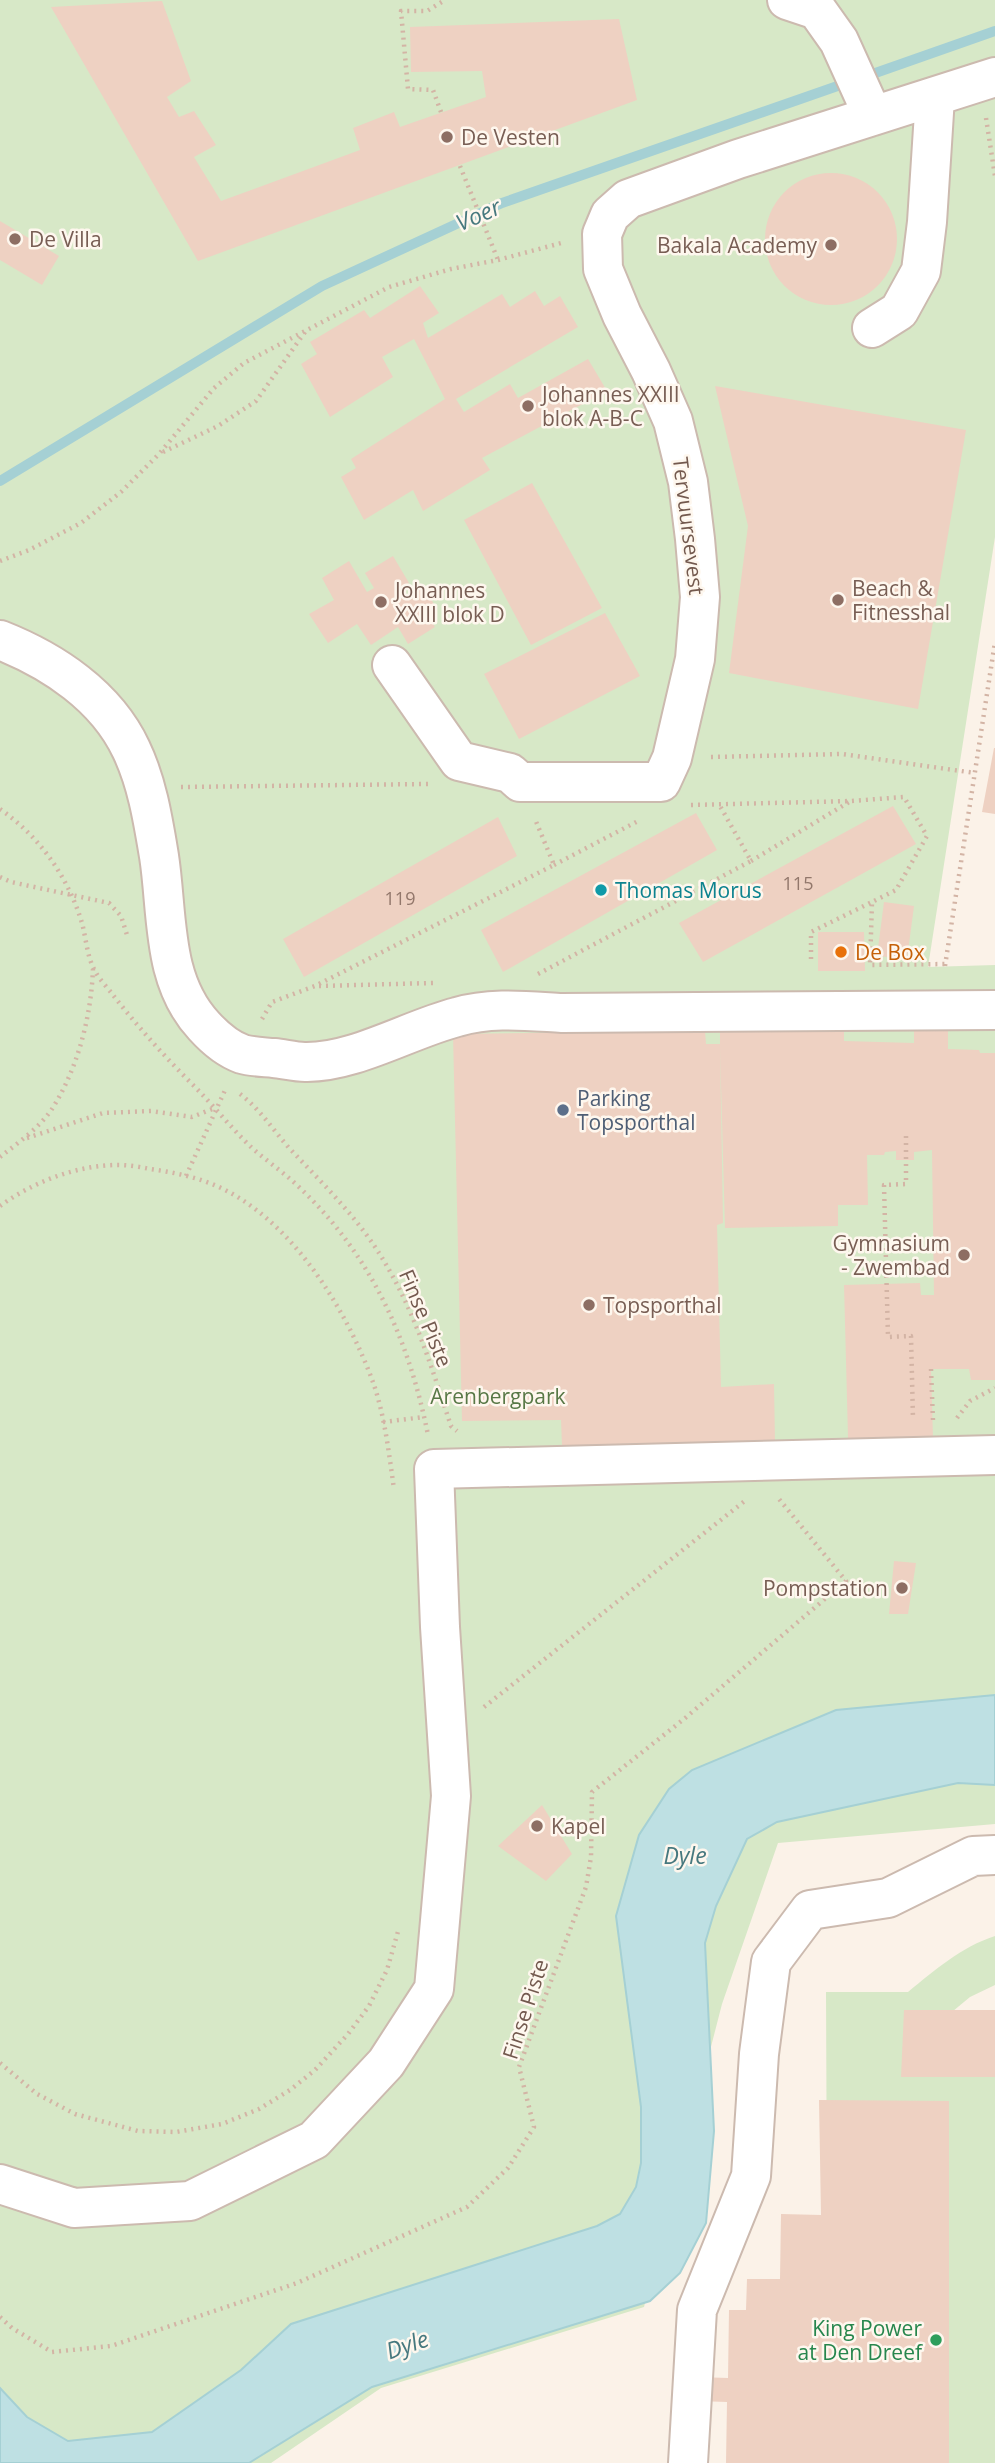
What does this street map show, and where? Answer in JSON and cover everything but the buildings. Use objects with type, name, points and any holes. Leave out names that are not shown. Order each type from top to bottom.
[{"type":"street","points":[[787,0],[817,10],[839,41],[868,105]]},
{"type":"street","points":[[602,234],[610,215],[628,199],[737,159],[868,105],[935,97],[988,79]]},
{"type":"street","points":[[872,328],[899,311],[921,271],[935,97]]},
{"type":"street","name":"Tervuursevest","points":[[520,782],[661,782],[672,758],[695,659],[700,597],[688,482],[673,421],[603,269],[602,234]]},
{"type":"street","points":[[0,640],[43,660],[82,687],[107,711],[131,748],[145,788],[159,857],[169,950],[178,987],[192,1014],[215,1038],[242,1054],[306,1062],[337,1057],[459,1016],[499,1010],[562,1013],[995,1010]]},
{"type":"street","points":[[392,665],[459,761],[510,773],[520,782]]},
{"type":"street","points":[[0,2184],[74,2208],[190,2201],[314,2140],[386,2063],[434,1989],[451,1796],[440,1628],[434,1469],[995,1455]]},
{"type":"street","points":[[688,2463],[697,2310],[751,2176],[759,2054],[771,1962],[810,1910],[888,1898],[973,1856],[995,1855]]},
{"type":"path","points":[[441,112],[433,90],[408,89],[401,11],[427,11],[445,0]]},
{"type":"path","points":[[988,79],[995,176]]},
{"type":"path","points":[[460,166],[498,260]]},
{"type":"path","points":[[0,561],[29,550],[81,523],[121,492],[159,454],[214,388],[244,363],[389,287],[450,269],[602,234]]},
{"type":"path","points":[[159,454],[218,426],[256,401],[307,330]]},
{"type":"path","points":[[938,1011],[995,642]]},
{"type":"path","points":[[672,758],[842,754],[975,773]]},
{"type":"path","points":[[520,782],[554,865]]},
{"type":"path","points":[[145,788],[436,784]]},
{"type":"path","points":[[683,805],[720,806],[904,797],[927,836],[896,890],[811,932],[811,959]]},
{"type":"path","points":[[537,974],[751,861],[851,801]]},
{"type":"path","points":[[720,806],[751,861]]},
{"type":"path","points":[[0,809],[29,833],[56,865],[73,895],[93,969],[92,1003],[79,1052],[51,1110],[24,1138],[0,1157]]},
{"type":"path","points":[[242,1054],[272,1002],[315,986],[648,816]]},
{"type":"path","points":[[0,877],[11,882],[73,895]]},
{"type":"path","points":[[872,902],[870,965],[945,964]]},
{"type":"path","points":[[93,969],[159,1052],[251,1147],[301,1189],[351,1248],[385,1301],[398,1331],[416,1380],[434,1469]]},
{"type":"path","points":[[315,986],[446,982]]},
{"type":"path","points":[[24,1138],[103,1113],[151,1111],[192,1117],[216,1108]]},
{"type":"path","points":[[186,1176],[216,1108]]},
{"type":"path","points":[[906,1136],[906,1184],[884,1185],[888,1337],[911,1336],[924,1457]]},
{"type":"path","points":[[0,1206],[15,1195],[67,1172],[118,1165],[186,1176],[213,1184],[257,1210],[278,1228],[316,1271],[352,1335],[374,1386],[395,1491]]},
{"type":"path","name":"Finse Piste","points":[[366,1235],[405,1299],[422,1339],[451,1426],[459,1433]]},
{"type":"path","points":[[924,1457],[931,1369]]},
{"type":"path","points":[[383,1422],[424,1417]]},
{"type":"path","points":[[447,1735],[755,1493]]},
{"type":"path","name":"Finse Piste","points":[[0,2317],[12,2328],[52,2352],[111,2346],[297,2283],[455,2213],[467,2207],[509,2168],[534,2127],[519,2067],[586,1887],[591,1857],[592,1792],[684,1719],[846,1581],[775,1495]]},
{"type":"path","points":[[0,2063],[37,2094],[88,2118],[138,2131],[176,2132],[222,2124],[259,2109],[289,2090],[315,2070],[348,2034],[369,2006],[387,1969],[401,1922]]},
{"type":"green space","name":"Arenbergpark","points":[[0,0],[995,0],[995,537],[928,967],[995,965],[995,1824],[778,1843],[722,2004],[644,2307],[381,2388],[271,2463],[0,2463]]},
{"type":"green space","name":"King Power at Den Dreef","points":[[995,1936],[995,1985],[970,1997],[941,2021],[995,2077],[995,2463],[878,2463],[827,2216],[826,1992],[908,1992],[960,1953]]},
{"type":"water","name":"Dyle","points":[[995,1695],[995,1785],[958,1783],[777,1822],[747,1839],[716,1906],[705,1943],[714,2131],[706,2223],[680,2273],[650,2301],[372,2387],[249,2463],[0,2463],[0,2388],[27,2417],[68,2441],[152,2432],[241,2370],[291,2324],[597,2226],[620,2214],[636,2187],[641,2163],[641,2107],[616,1916],[639,1835],[669,1789],[692,1770],[836,1710]]},
{"type":"waterway","name":"Voer","points":[[864,77],[995,31]]},
{"type":"waterway","name":"Voer","points":[[0,481],[322,286],[502,203],[849,82]]},
{"type":"place","name":"De Vesten","points":[[447,137]]},
{"type":"place","name":"De Villa","points":[[15,239]]},
{"type":"place","name":"Bakala Academy","points":[[831,245]]},
{"type":"place","name":"Johannes XXIII blok A-B-C","points":[[528,406]]},
{"type":"place","name":"Beach & Fitnesshal","points":[[838,600]]},
{"type":"place","name":"Johannes XXIII blok D","points":[[381,602]]},
{"type":"place","name":"Thomas Morus","points":[[601,890]]},
{"type":"place","name":"De Box","points":[[841,952]]},
{"type":"place","name":"Parking Topsporthal","points":[[563,1110]]},
{"type":"place","name":"Gymnasium - Zwembad","points":[[964,1255]]},
{"type":"place","name":"Topsporthal","points":[[589,1305]]},
{"type":"place","name":"Pompstation","points":[[902,1588]]},
{"type":"place","name":"Kapel","points":[[537,1826]]},
{"type":"place","name":"King Power at Den Dreef","points":[[936,2340]]}]
